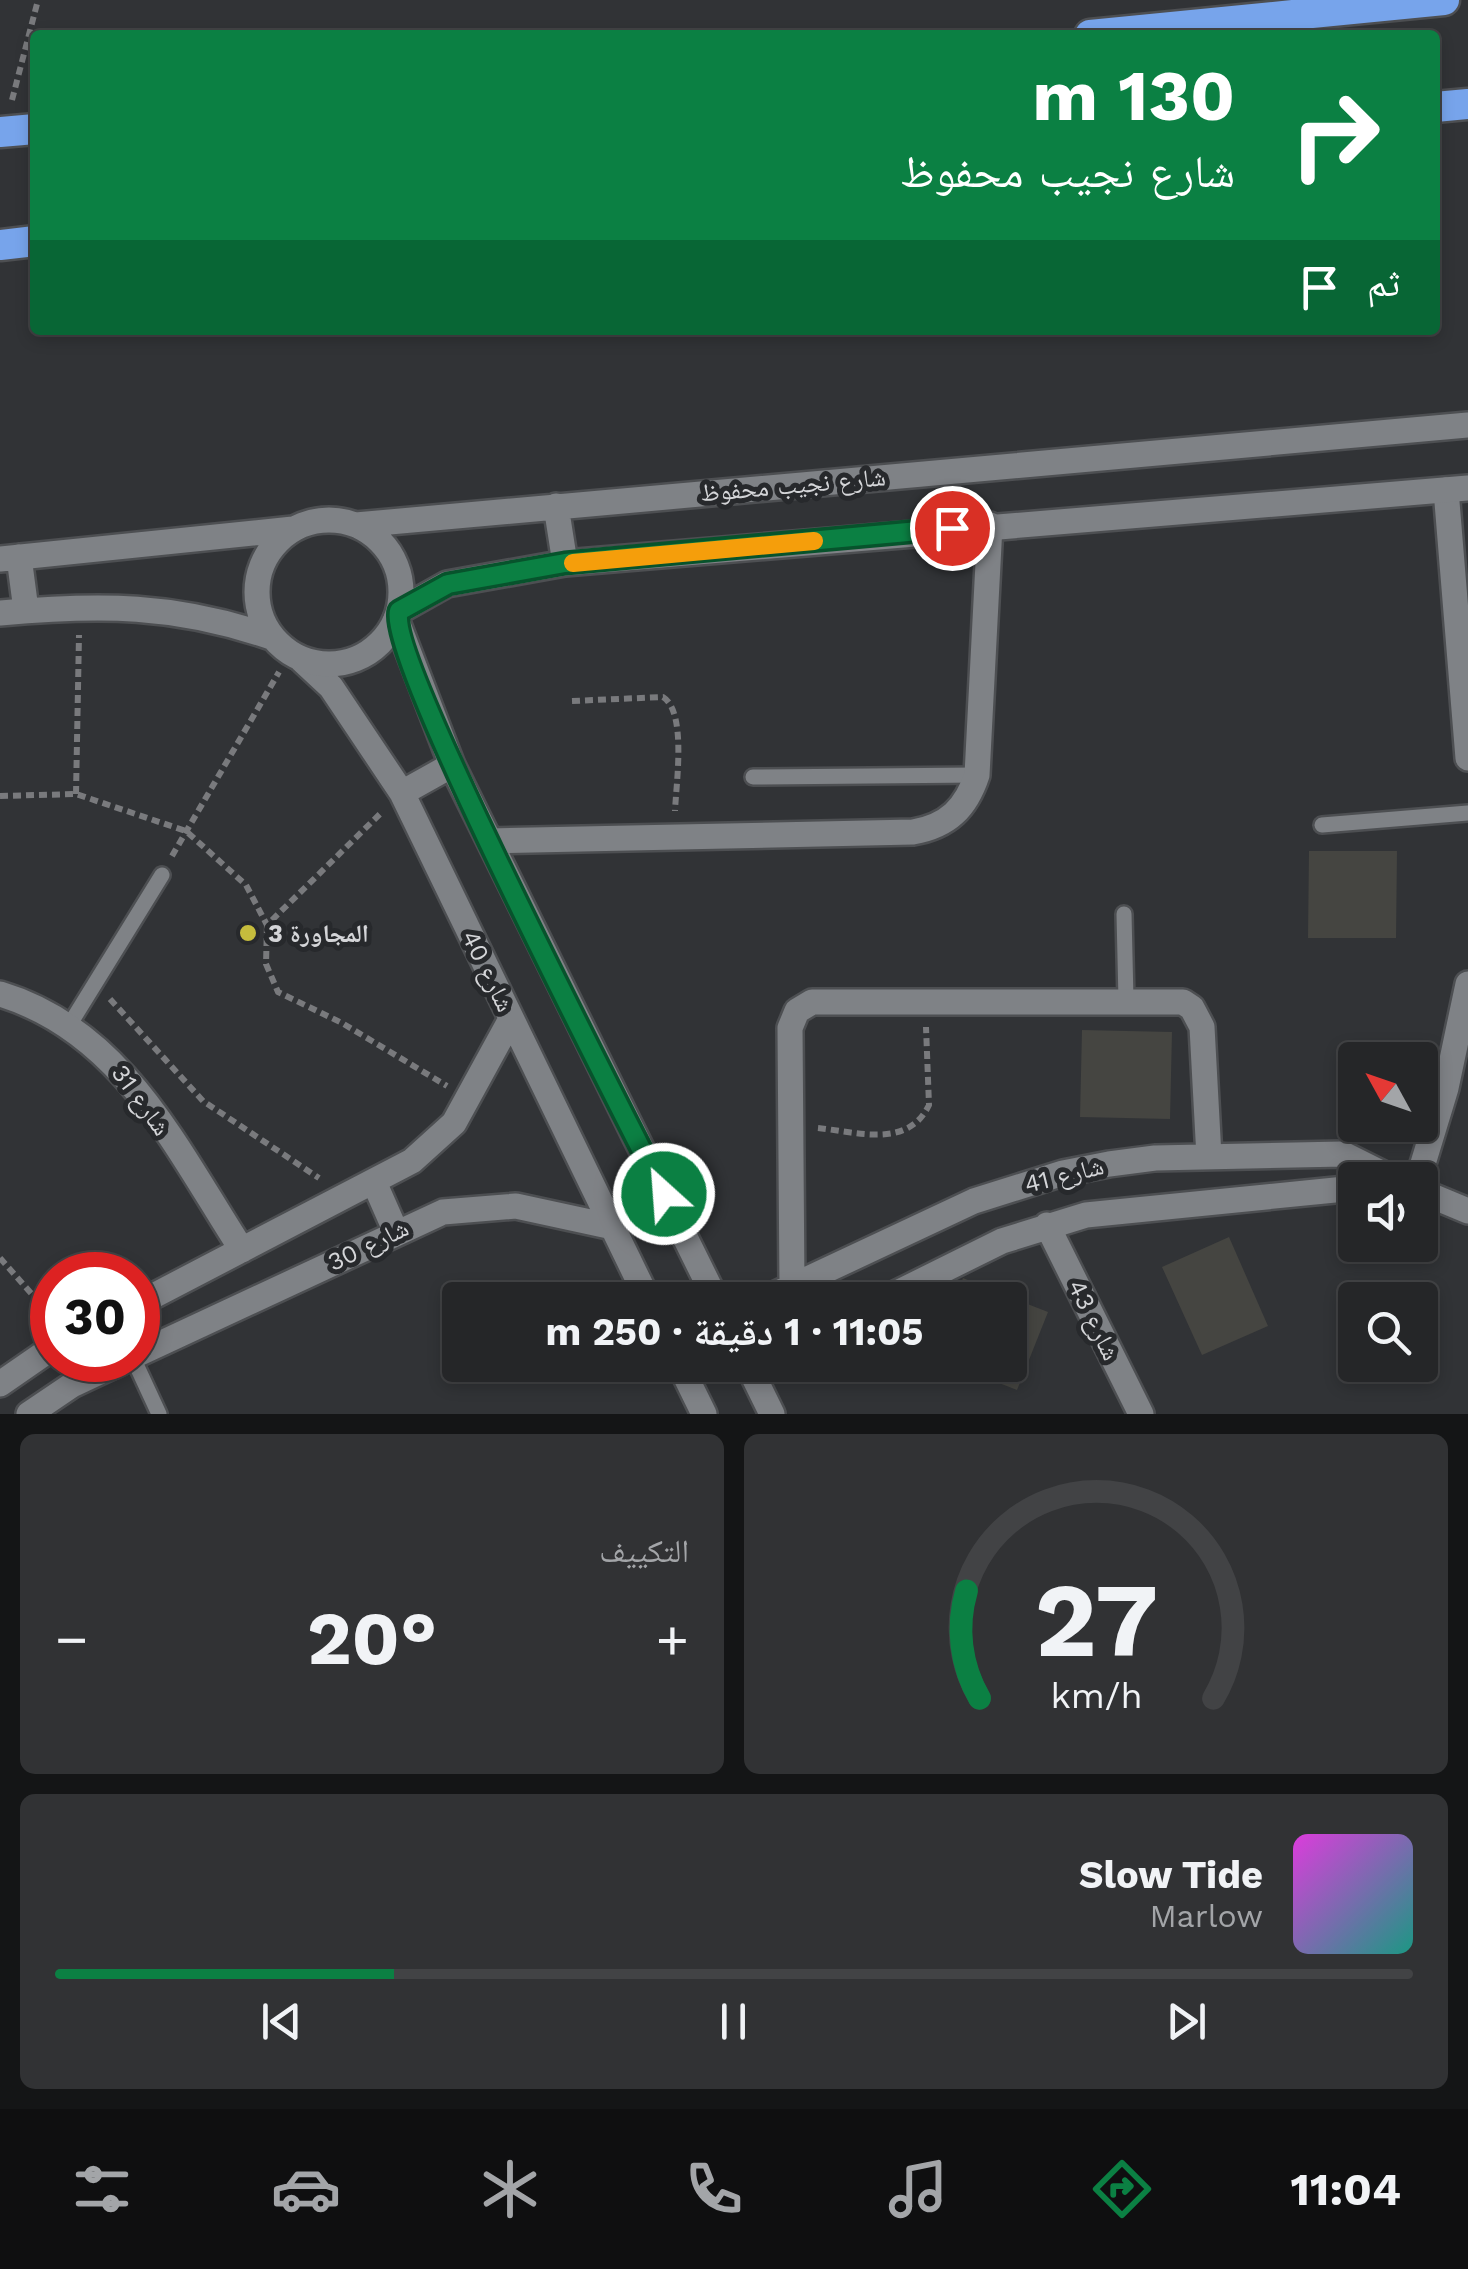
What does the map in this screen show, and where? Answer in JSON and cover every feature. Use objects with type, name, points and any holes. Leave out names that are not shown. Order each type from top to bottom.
[{"type":"highway","points":[[1141,30],[1444,0]]},
{"type":"highway","points":[[1440,106],[1468,104]]},
{"type":"highway","points":[[0,245],[30,242]]},
{"type":"street","name":"شارع نجيب محفوظ","points":[[356,525],[1468,425]]},
{"type":"street","points":[[398,615],[448,584],[565,563],[1457,489],[1468,758]]},
{"type":"street","points":[[556,506],[565,563]]},
{"type":"street","points":[[324,520],[356,525],[372,533],[394,560],[402,594],[398,615],[374,650],[357,659],[320,665],[288,650],[159,608],[80,606],[13,612],[9,558],[293,530],[324,520]]},
{"type":"street","points":[[490,842],[931,828],[962,808],[977,775],[990,525]]},
{"type":"street","points":[[288,650],[257,605],[260,570],[278,540],[293,530]]},
{"type":"street","points":[[398,615],[452,766],[707,1282]]},
{"type":"street","name":"شارع 40","points":[[288,650],[339,698],[402,792],[639,1282]]},
{"type":"street","points":[[402,792],[452,766]]},
{"type":"street","points":[[1423,1162],[1446,1088],[1468,984]]},
{"type":"street","name":"شارع 31","points":[[0,994],[70,1024],[103,1050],[132,1081],[242,1250]]},
{"type":"street","points":[[792,1282],[790,1028],[797,1012],[812,1002],[1172,999],[1192,1008],[1199,1017],[1208,1157]]},
{"type":"street","name":"شارع 30","points":[[160,1293],[374,1182],[434,1143],[470,1099],[511,1019]]},
{"type":"street","name":"شارع 41","points":[[803,1282],[1019,1186],[1109,1164],[1343,1154],[1365,1162]]},
{"type":"street","points":[[374,1182],[396,1232]]},
{"type":"street","name":"شارع 41","points":[[918,1282],[958,1261],[1048,1225],[1124,1208],[1338,1189]]},
{"type":"street","points":[[1438,1199],[1468,1212]]},
{"type":"street","name":"شارع 30","points":[[160,1345],[443,1212],[492,1205],[541,1209],[613,1228]]},
{"type":"street","name":"شارع 43","points":[[1048,1225],[1140,1414]]},
{"type":"street","points":[[0,1384],[30,1363]]},
{"type":"street","points":[[29,1414],[78,1382]]},
{"type":"street","points":[[688,1382],[704,1414]]},
{"type":"street","points":[[758,1382],[772,1414]]},
{"type":"lane","points":[[752,776],[977,775]]},
{"type":"lane","points":[[1322,826],[1468,814]]},
{"type":"lane","points":[[70,1024],[162,875]]},
{"type":"lane","points":[[1124,914],[1126,1000]]},
{"type":"lane","points":[[146,1382],[158,1414]]},
{"type":"path","points":[[14,131],[16,70],[38,0]]},
{"type":"path","points":[[76,794],[80,606]]},
{"type":"path","points":[[186,831],[288,650]]},
{"type":"path","points":[[572,700],[663,697],[670,701],[677,717],[674,837]]},
{"type":"path","points":[[267,925],[402,792]]},
{"type":"path","points":[[0,796],[76,794],[186,831],[246,885],[267,925],[266,964],[278,992],[342,1023],[470,1099]]},
{"type":"path","points":[[95,983],[203,1102],[348,1196]]},
{"type":"path","points":[[791,1125],[892,1136],[924,1117],[929,1105],[926,1001]]},
{"type":"path","points":[[0,1258],[30,1292]]},
{"type":"building","points":[[1309,851],[1397,851],[1396,938],[1308,938]]},
{"type":"building","points":[[1082,1030],[1172,1032],[1170,1119],[1080,1117]]},
{"type":"building","points":[[1229,1237],[1268,1326],[1202,1355],[1162,1267]]},
{"type":"building","points":[[1027,1304],[1048,1312],[1027,1365]]},
{"type":"building","points":[[997,1382],[1020,1382],[1017,1390]]},
{"type":"slow traffic","points":[[573,563],[814,541]]},
{"type":"place","name":"المجاورة 3","points":[[248,933]]},
{"type":"route","points":[[664,1194],[452,766],[409,661],[396,619],[399,611],[448,584],[565,563],[952,528]]}]
